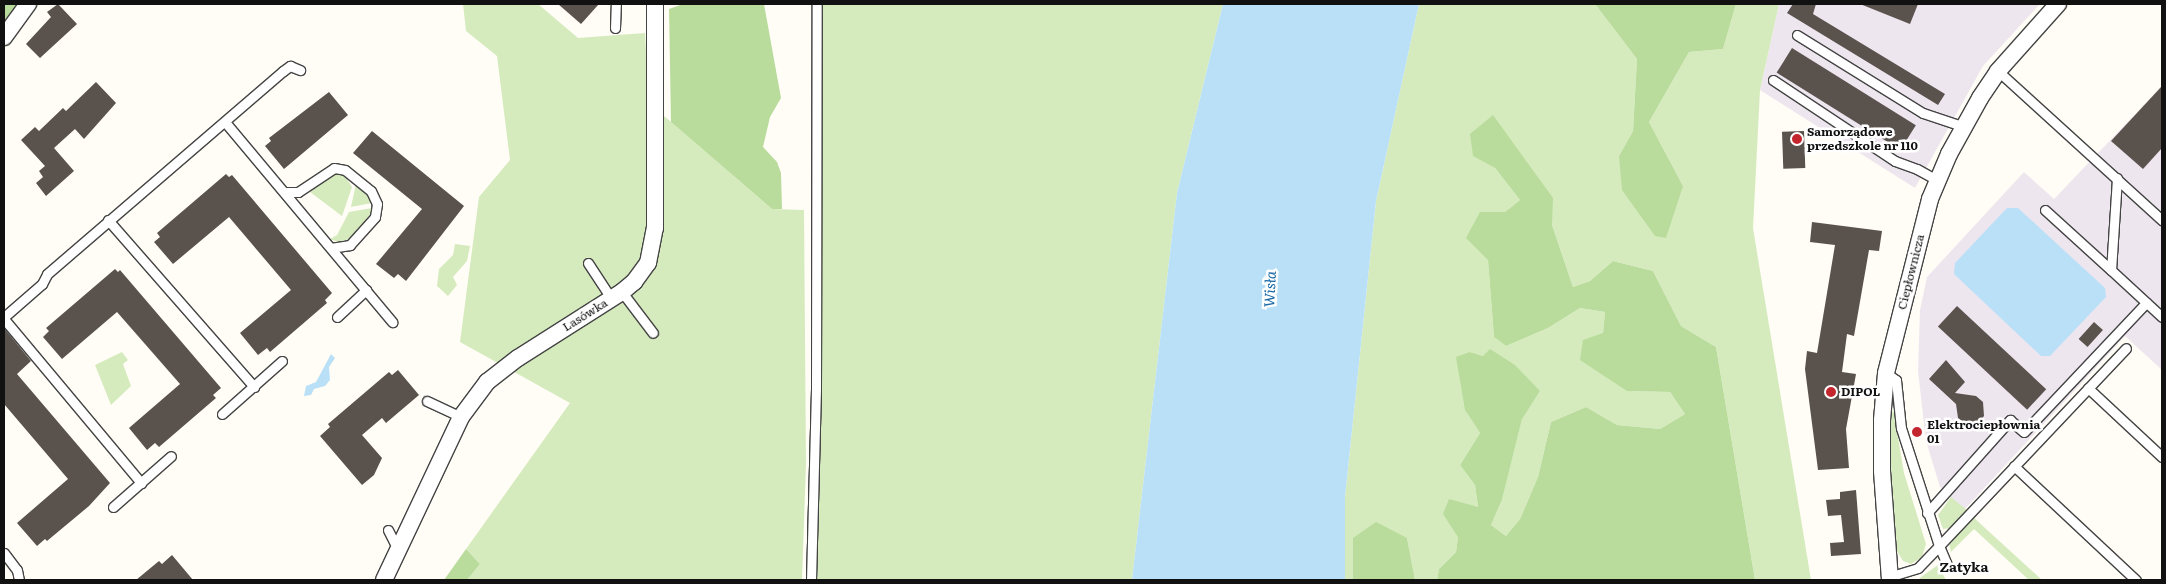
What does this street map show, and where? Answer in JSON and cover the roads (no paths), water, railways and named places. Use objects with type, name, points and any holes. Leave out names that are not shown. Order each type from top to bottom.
[{"type":"street","points":[[4,37],[28,4]]},
{"type":"street","name":"Lasówka","points":[[384,580],[460,417],[487,382],[501,370],[617,295],[634,282],[648,262],[655,228],[655,4]]},
{"type":"street","name":"Ciepłownicza","points":[[1890,578],[1882,471],[1882,420],[1886,373],[1912,264],[1936,180],[1962,126],[1998,70],[2058,4]]},
{"type":"lane","points":[[615,28],[616,4]]},
{"type":"lane","points":[[811,580],[816,388],[817,4]]},
{"type":"lane","points":[[1796,35],[1923,112],[1962,126]]},
{"type":"lane","points":[[141,483],[4,318],[42,284],[47,274],[108,220],[290,66],[300,70]]},
{"type":"lane","points":[[1998,70],[2162,220]]},
{"type":"lane","points":[[1773,80],[1895,162],[1917,168],[1936,180]]},
{"type":"lane","points":[[224,122],[285,192],[392,322]]},
{"type":"lane","points":[[285,192],[298,192],[334,168],[345,170],[371,191],[377,204],[375,217],[350,244],[332,248]]},
{"type":"lane","points":[[2111,270],[2117,178]]},
{"type":"lane","points":[[2045,210],[2162,317]]},
{"type":"lane","points":[[108,220],[254,387]]},
{"type":"lane","points":[[588,263],[653,333]]},
{"type":"lane","points":[[337,317],[366,290]]},
{"type":"lane","points":[[1927,513],[2010,420],[2024,432],[2146,302]]},
{"type":"lane","points":[[1890,578],[1918,568],[2126,348]]},
{"type":"lane","points":[[222,414],[282,361]]},
{"type":"lane","points":[[1886,373],[1896,380],[1901,428],[1927,513],[1948,567]]},
{"type":"lane","points":[[2088,388],[2162,457]]},
{"type":"lane","points":[[427,401],[460,417]]},
{"type":"lane","points":[[113,507],[171,456]]},
{"type":"lane","points":[[2014,466],[2136,580]]},
{"type":"lane","points":[[388,530],[398,550]]},
{"type":"lane","points":[[4,553],[17,570],[19,580]]},
{"type":"water","name":"Wisła","points":[[1223,4],[1419,4],[1376,201],[1345,497],[1345,580],[1132,580],[1177,193]]},
{"type":"water","points":[[2007,208],[2018,208],[2105,288],[2106,297],[2050,356],[2041,356],[1954,274],[1955,263]]},
{"type":"water","points":[[331,354],[335,358],[329,367],[330,380],[325,386],[314,389],[311,395],[304,396],[306,386],[316,382]]},
{"type":"place","name":"Samorządowe przedszkole nr 110","points":[[1797,139]]},
{"type":"place","name":"DIPOL","points":[[1831,392]]},
{"type":"place","name":"Elektrociepłownia 01","points":[[1917,432]]},
{"type":"district","name":"Zatyka","points":[[1964,566]]}]
